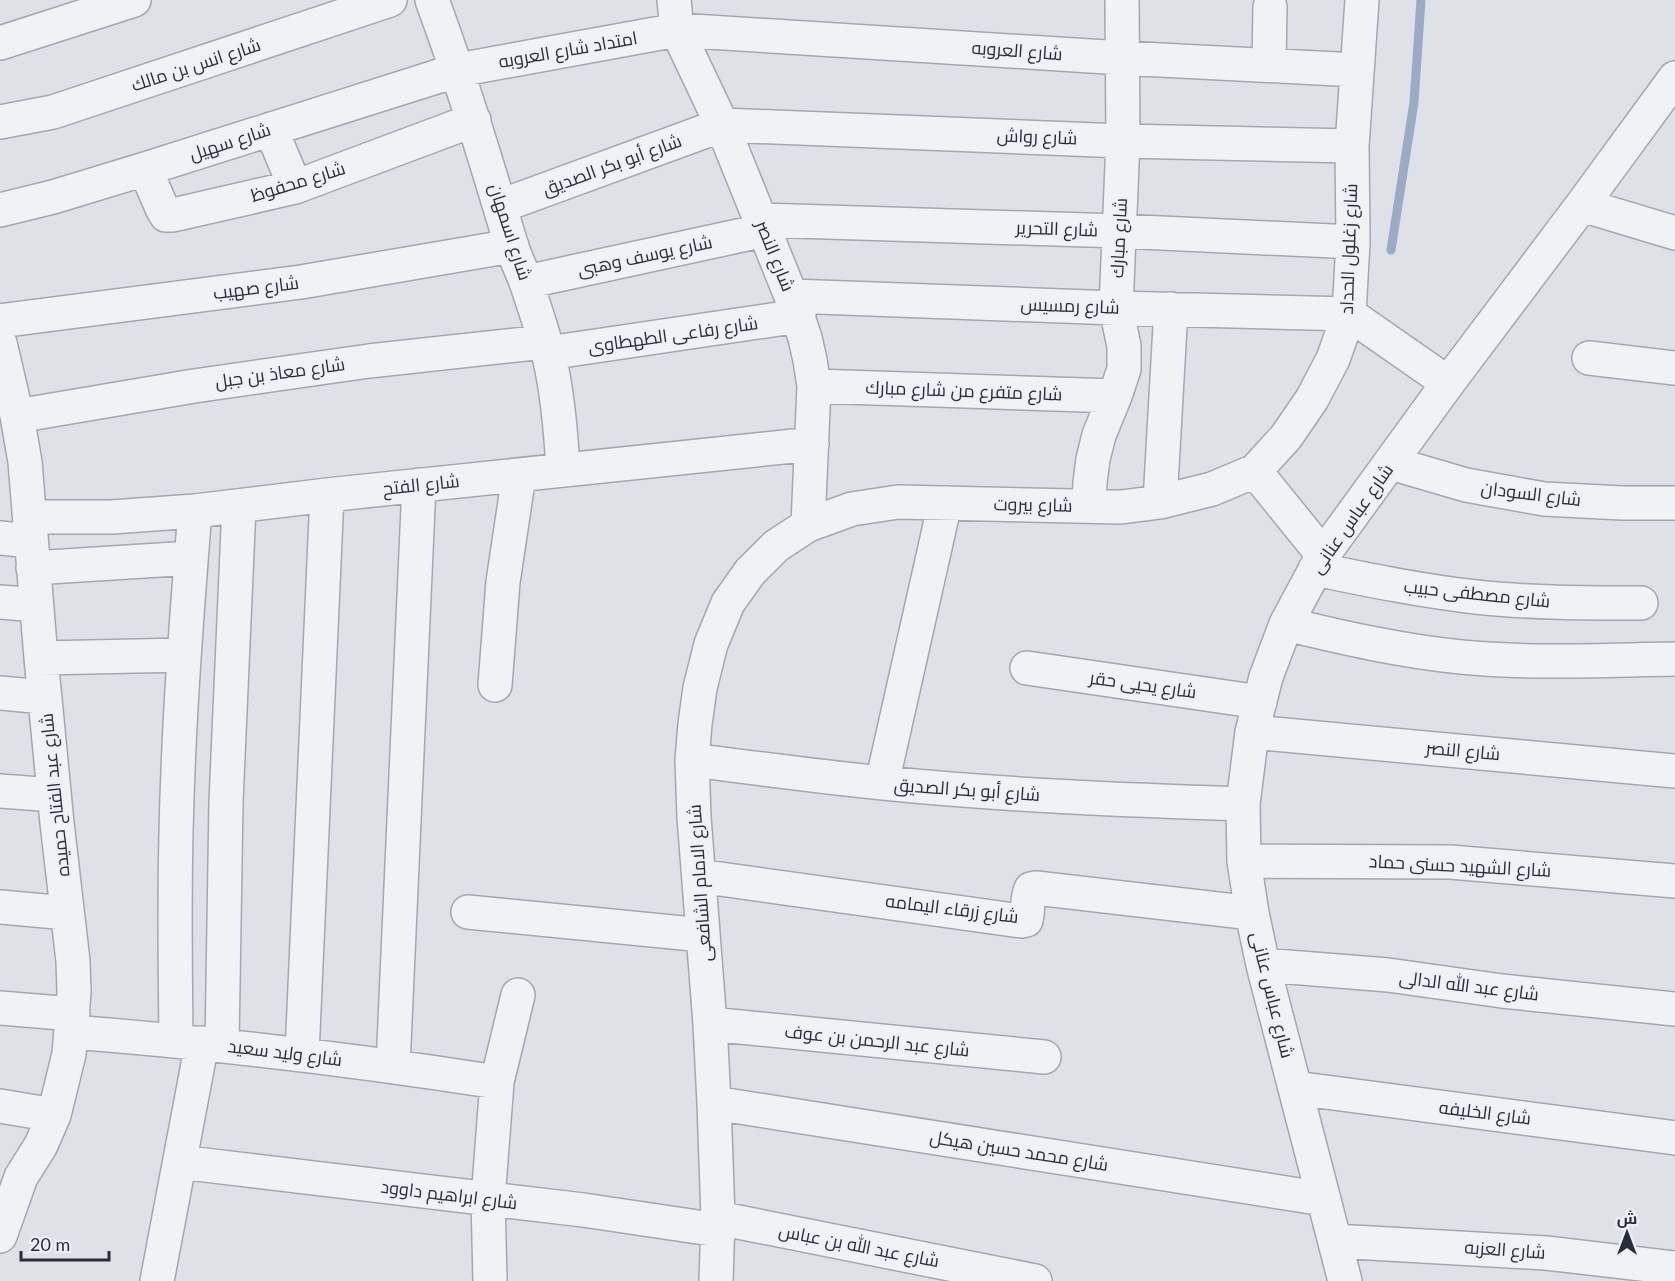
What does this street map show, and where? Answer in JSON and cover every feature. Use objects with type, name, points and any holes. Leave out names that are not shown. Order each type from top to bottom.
[{"type":"street","points":[[0,43],[134,0]]},
{"type":"street","name":"شارع انس بن مالك","points":[[0,122],[53,112],[390,0]]},
{"type":"street","name":"شارع اسمهان","points":[[432,0],[458,70],[546,348],[560,418],[563,470]]},
{"type":"street","name":"شارع مبارك","points":[[1089,506],[1093,459],[1099,435],[1124,369],[1124,346],[1116,308],[1123,141],[1122,0]]},
{"type":"street","name":"شارع زغلول الحداد","points":[[1255,471],[1286,437],[1312,399],[1333,359],[1350,314],[1353,242],[1352,146],[1362,0]]},
{"type":"street","points":[[1269,65],[1270,7]]},
{"type":"street","name":"امتداد شارع العروبه","points":[[458,70],[676,15]]},
{"type":"street","name":"شارع العروبه","points":[[676,15],[1122,57],[1357,70]]},
{"type":"street","name":"شارع النصر","points":[[676,15],[795,306],[810,360],[814,386],[808,525]]},
{"type":"street","name":"شارع سهيل","points":[[0,210],[146,170],[458,70]]},
{"type":"street","name":"شارع عباس عنانى","points":[[1345,1281],[1263,965],[1244,861],[1244,804],[1256,717],[1266,677],[1286,624],[1319,562],[1448,383],[1582,206],[1675,78]]},
{"type":"street","name":"شارع محفوظ","points":[[146,170],[166,215],[173,215],[295,188],[474,120]]},
{"type":"street","name":"شارع رواش","points":[[722,125],[1123,141],[1352,146]]},
{"type":"street","name":"شارع أبو بكر الصديق","points":[[501,206],[722,125]]},
{"type":"street","points":[[272,129],[295,188]]},
{"type":"street","points":[[1582,206],[1675,233]]},
{"type":"street","name":"شارع التحرير","points":[[763,225],[1119,231],[1353,242]]},
{"type":"street","name":"شارع يوسف وهبى","points":[[526,282],[763,225]]},
{"type":"street","name":"شارع صهيب","points":[[0,321],[301,282],[512,246]]},
{"type":"street","name":"شارع رمسيس","points":[[795,306],[1116,308],[1350,314]]},
{"type":"street","name":"شارع رفاعى الطهطاوى","points":[[546,348],[795,306]]},
{"type":"street","points":[[1160,502],[1171,309]]},
{"type":"street","points":[[1350,314],[1448,383]]},
{"type":"street","name":"شارع معاذ بن جبل","points":[[13,431],[194,386],[369,361],[546,348]]},
{"type":"street","name":"شارع عبد الفتاح حميده","points":[[2,357],[13,431],[25,462],[23,541],[36,604],[73,961],[72,1023],[64,1075],[54,1115],[3,1217]]},
{"type":"street","points":[[1589,358],[1675,368]]},
{"type":"street","name":"شارع متفرع من شارع مبارك","points":[[814,386],[1115,396]]},
{"type":"street","name":"شارع الفتح","points":[[23,541],[111,517],[195,511],[812,444]]},
{"type":"street","name":"شارع السودان","points":[[1391,463],[1466,485],[1544,499],[1675,503]]},
{"type":"street","points":[[1255,471],[1319,562]]},
{"type":"street","name":"شارع بيروت","points":[[808,525],[852,509],[898,502],[1121,507],[1160,502],[1212,489],[1255,471]]},
{"type":"street","points":[[495,685],[503,582],[519,475]]},
{"type":"street","points":[[393,1066],[419,485]]},
{"type":"street","points":[[302,1054],[327,495]]},
{"type":"street","points":[[882,783],[945,503]]},
{"type":"street","points":[[157,1281],[200,1043],[226,802],[239,506]]},
{"type":"street","points":[[195,511],[184,655],[176,843],[200,1043]]},
{"type":"street","name":"شارع الامام الشافعى","points":[[716,1281],[718,1224],[714,1103],[692,760],[695,724],[700,688],[711,644],[728,603],[750,572],[776,546],[808,525]]},
{"type":"street","points":[[23,541],[191,558]]},
{"type":"street","name":"شارع مصطفى حبيب","points":[[1319,562],[1396,586],[1477,597],[1559,603],[1641,603]]},
{"type":"street","points":[[0,602],[36,604]]},
{"type":"street","points":[[1286,624],[1402,649],[1461,657],[1520,661],[1675,659]]},
{"type":"street","points":[[41,658],[184,655]]},
{"type":"street","name":"شارع يحيى حقر","points":[[1027,668],[1256,717]]},
{"type":"street","points":[[0,693],[45,697]]},
{"type":"street","name":"شارع النصر","points":[[1256,717],[1675,771]]},
{"type":"street","name":"شارع أبو بكر الصديق","points":[[692,760],[882,783],[1024,795],[1244,804]]},
{"type":"street","points":[[0,791],[54,795]]},
{"type":"street","name":"شارع الشهيد حسنى حماد","points":[[1244,861],[1450,862],[1675,881]]},
{"type":"street","name":"شارع زرقاء اليمامه","points":[[699,876],[1021,921],[1026,920],[1028,894],[1031,889],[1036,888],[1252,913]]},
{"type":"street","points":[[0,907],[67,913]]},
{"type":"street","points":[[468,912],[703,934]]},
{"type":"street","name":"شارع عبد الله الدالى","points":[[1263,965],[1388,975],[1502,992],[1675,1009]]},
{"type":"street","points":[[490,1281],[488,1199],[497,1082],[518,995]]},
{"type":"street","name":"شارع وليد سعيد","points":[[0,1008],[72,1023],[200,1043],[302,1054],[497,1082]]},
{"type":"street","name":"شارع عبد الرحمن بن عوف","points":[[710,1024],[1044,1057]]},
{"type":"street","name":"شارع الخليفه","points":[[1295,1088],[1675,1138]]},
{"type":"street","name":"شارع محمد حسين هيكل","points":[[714,1103],[1324,1199]]},
{"type":"street","points":[[0,1106],[54,1115]]},
{"type":"street","name":"شارع ابراهيم داوود","points":[[180,1162],[718,1224]]},
{"type":"street","name":"شارع عبد الله بن عباس","points":[[718,1224],[1035,1281]]},
{"type":"street","name":"شارع العزبه","points":[[1335,1241],[1546,1253],[1675,1268]]},
{"type":"waterway","points":[[1391,250],[1414,102],[1421,0]]}]
